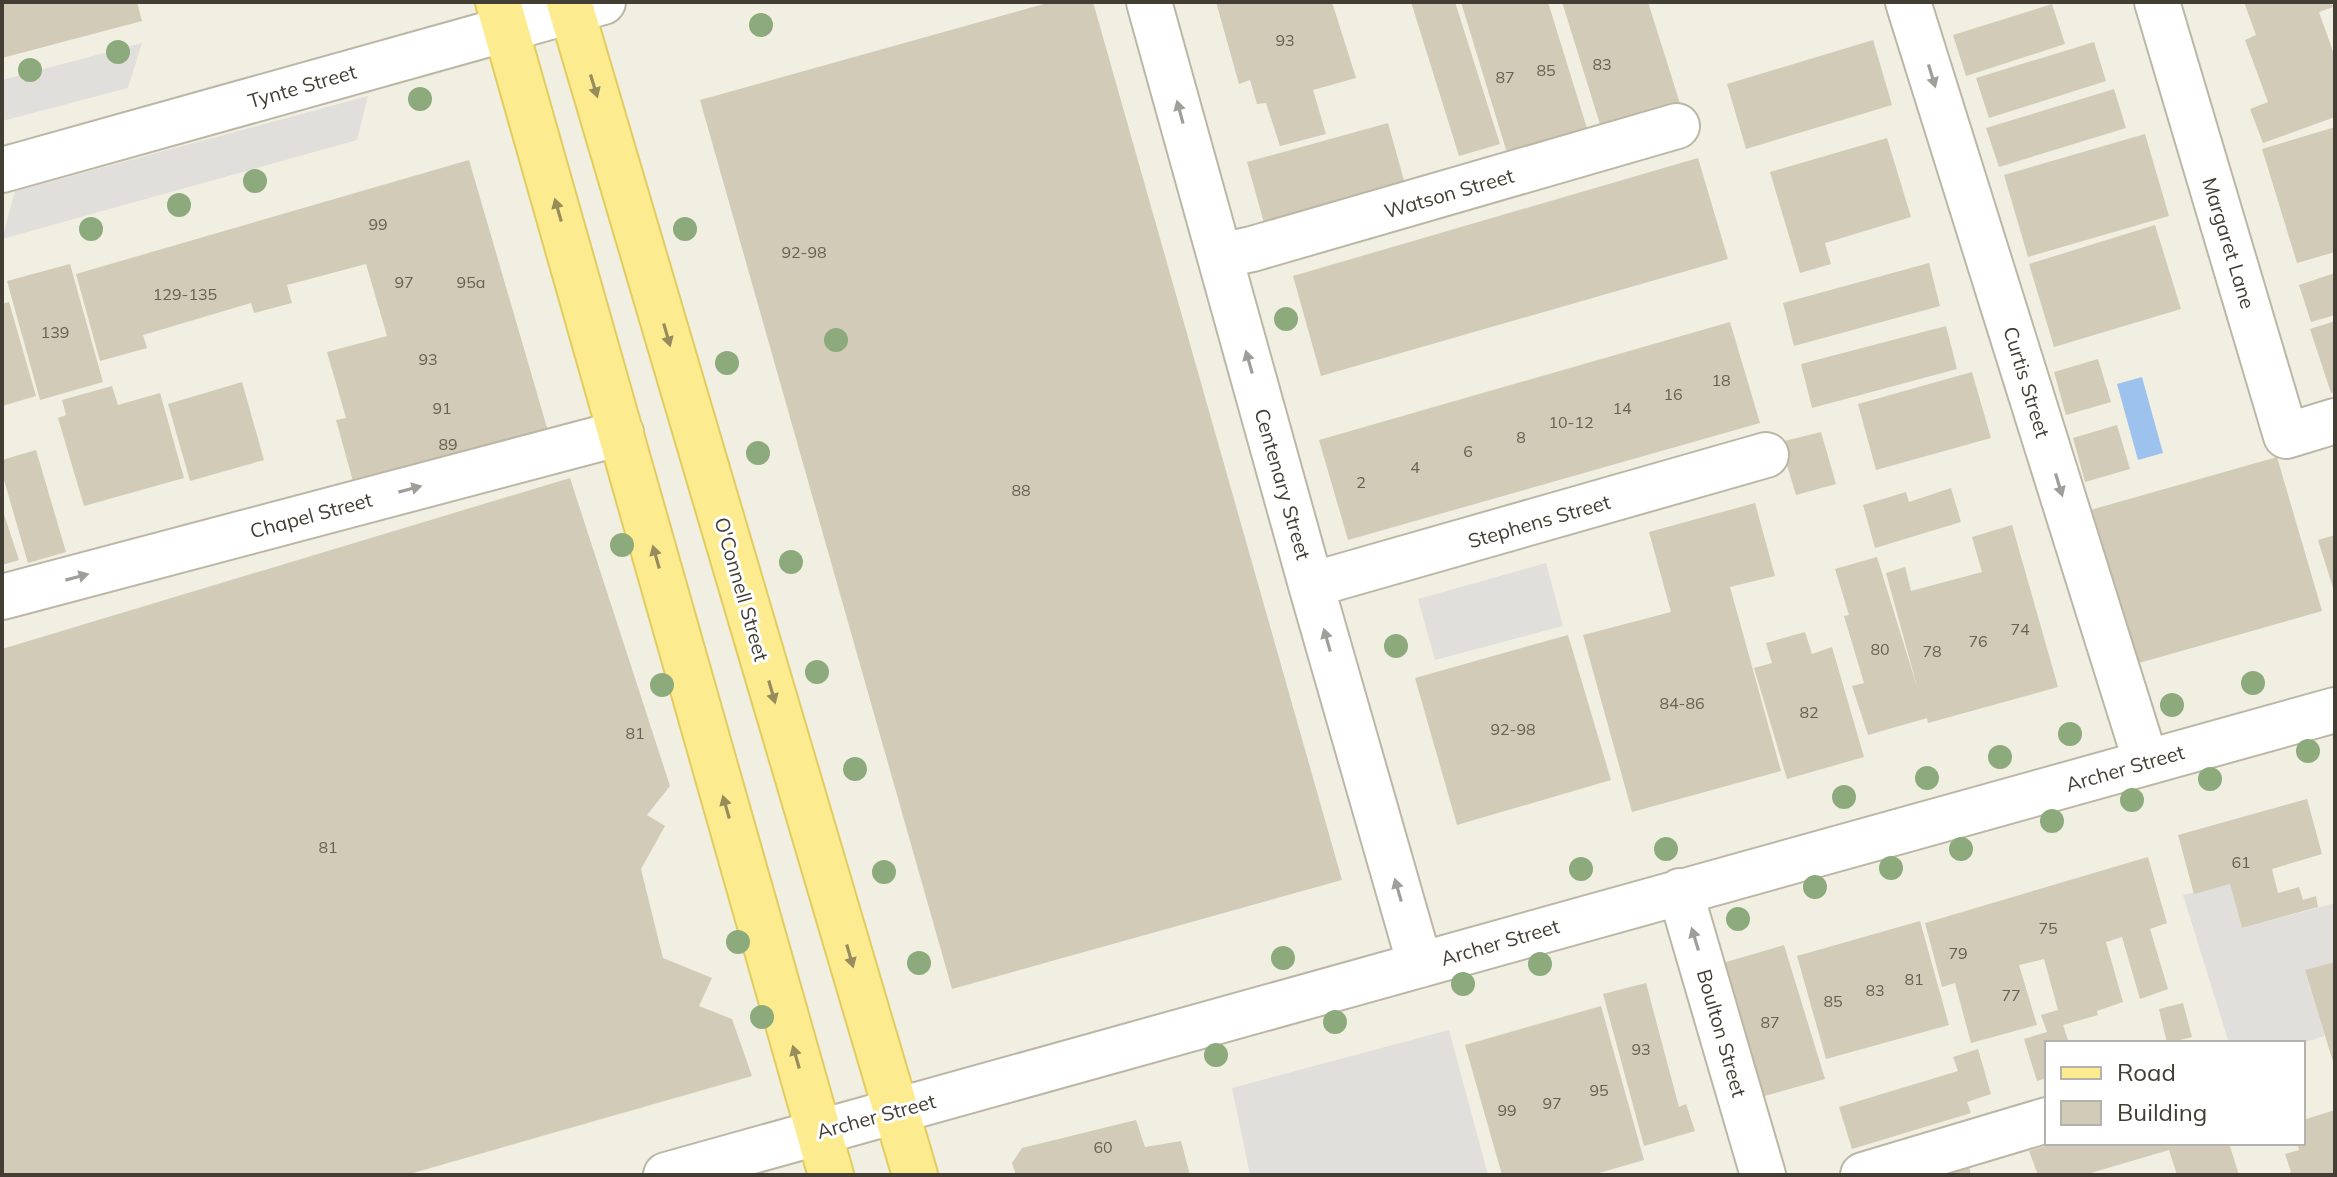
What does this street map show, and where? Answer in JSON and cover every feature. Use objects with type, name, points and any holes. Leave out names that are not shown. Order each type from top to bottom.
[{"type":"main road","name":"O'Connell Street","points":[[581,5],[915,1175]]},
{"type":"main road","points":[[502,15],[831,1175]]},
{"type":"street","name":"Centenary Street","points":[[1149,2],[1420,965]]},
{"type":"street","name":"Curtis Street","points":[[1908,2],[2146,762]]},
{"type":"street","name":"Margaret Lane","points":[[2157,2],[2286,436],[2335,421]]},
{"type":"street","name":"Tynte Street","points":[[2,170],[502,15],[581,5]]},
{"type":"street","name":"Watson Street","points":[[1220,256],[1282,241],[1677,126]]},
{"type":"street","name":"Chapel Street","points":[[2,597],[621,433]]},
{"type":"street","name":"Stephens Street","points":[[1311,585],[1766,455]]},
{"type":"street","name":"Archer Street","points":[[666,1175],[2335,710]]},
{"type":"street","name":"Boulton Street","points":[[1680,891],[1763,1175]]},
{"type":"street","points":[[1863,1175],[2045,1121]]},
{"type":"shaded area","points":[[142,43],[128,88],[2,121],[2,80]]},
{"type":"shaded area","points":[[368,96],[357,140],[2,239],[15,191]]},
{"type":"shaded area","points":[[1546,563],[1563,626],[1435,660],[1418,599]]},
{"type":"shaded area","points":[[2230,884],[2242,928],[2335,903],[2335,962],[2305,971],[2325,1036],[2305,1042],[2228,1041],[2183,895]]},
{"type":"shaded area","points":[[1449,1030],[1488,1175],[1250,1175],[1232,1088]]},
{"type":"water","points":[[2142,377],[2163,453],[2138,460],[2117,384]]},
{"type":"building","points":[[2,2],[137,2],[142,21],[2,58]]},
{"type":"building","points":[[1051,2],[1093,2],[1342,880],[952,989],[700,100]]},
{"type":"building","points":[[1216,2],[1332,2],[1356,78],[1313,90],[1326,134],[1280,146],[1266,103],[1257,104],[1250,80],[1239,84]]},
{"type":"building","points":[[1411,2],[1455,2],[1500,144],[1459,156]]},
{"type":"building","points":[[1461,2],[1548,2],[1590,138],[1510,163]]},
{"type":"building","points":[[1562,2],[1648,2],[1683,113],[1604,137]]},
{"type":"building","points":[[2244,2],[2331,2],[2333,7],[2319,12],[2335,57],[2335,117],[2263,143],[2250,109],[2268,102],[2245,40],[2256,35]]},
{"type":"building","points":[[2052,4],[2065,44],[1966,76],[1953,35]]},
{"type":"building","points":[[1873,40],[1892,105],[1746,149],[1727,84]]},
{"type":"building","points":[[2094,42],[2106,81],[1989,118],[1976,78]]},
{"type":"building","points":[[2114,89],[2126,128],[1999,167],[1986,128]]},
{"type":"building","points":[[1388,123],[1405,184],[1264,223],[1247,162]]},
{"type":"building","points":[[2335,127],[2335,252],[2297,263],[2262,149]]},
{"type":"building","points":[[2145,134],[2169,216],[2028,257],[2004,175]]},
{"type":"building","points":[[1887,138],[1911,217],[1825,243],[1831,264],[1800,273],[1770,172]]},
{"type":"building","points":[[1698,158],[1728,259],[1321,376],[1293,276]]},
{"type":"building","points":[[469,160],[550,438],[356,492],[336,420],[346,418],[327,352],[387,336],[366,264],[287,285],[292,303],[254,313],[251,303],[143,335],[147,348],[100,361],[76,274]]},
{"type":"building","points":[[2155,225],[2181,309],[2054,347],[2029,264]]},
{"type":"building","points":[[1929,263],[1940,306],[1794,346],[1783,303]]},
{"type":"building","points":[[70,264],[103,382],[40,400],[7,281]]},
{"type":"building","points":[[2335,273],[2335,315],[2311,322],[2299,285]]},
{"type":"building","points":[[9,302],[36,396],[2,406],[2,304]]},
{"type":"building","points":[[2335,321],[2335,392],[2331,393],[2310,329]]},
{"type":"building","points":[[1730,322],[1760,423],[1348,540],[1319,440]]},
{"type":"building","points":[[1946,326],[1957,369],[1812,408],[1801,364]]},
{"type":"building","points":[[2098,359],[2111,402],[2066,415],[2054,372]]},
{"type":"building","points":[[1972,372],[1991,438],[1876,470],[1858,404]]},
{"type":"building","points":[[242,382],[264,460],[190,481],[168,404]]},
{"type":"building","points":[[112,386],[118,405],[160,393],[184,478],[84,506],[58,418],[66,415],[62,400]]},
{"type":"building","points":[[2117,425],[2130,469],[2085,482],[2073,438]]},
{"type":"building","points":[[1821,432],[1836,484],[1796,495],[1780,442]]},
{"type":"building","points":[[36,450],[66,552],[28,563],[2,473],[2,460]]},
{"type":"building","points":[[2277,457],[2322,611],[2132,665],[2087,511]]},
{"type":"building","points":[[570,478],[670,786],[647,815],[665,826],[641,869],[663,958],[712,978],[699,1006],[732,1019],[752,1076],[406,1175],[2,1175],[2,649]]},
{"type":"building","points":[[1951,488],[1961,522],[1875,548],[1863,505],[1906,492],[1909,502]]},
{"type":"building","points":[[1755,503],[1775,576],[1730,587],[1781,771],[1632,812],[1583,635],[1671,612],[1649,532]]},
{"type":"building","points":[[2,508],[19,560],[2,565]]},
{"type":"building","points":[[2012,525],[2058,687],[1928,723],[1927,718],[1868,735],[1852,686],[1864,683],[1844,616],[1849,615],[1835,569],[1877,557],[1918,690],[1886,573],[1905,567],[1911,591],[1982,572],[1972,537]]},
{"type":"building","points":[[2335,535],[2335,591],[2334,591],[2318,540]]},
{"type":"building","points":[[1805,632],[1812,654],[1832,647],[1864,757],[1787,779],[1754,668],[1772,663],[1766,643]]},
{"type":"building","points":[[1568,635],[1611,780],[1457,825],[1415,678]]},
{"type":"building","points":[[2307,799],[2322,854],[2272,869],[2278,893],[2299,887],[2303,900],[2316,896],[2318,907],[2242,928],[2230,884],[2194,894],[2178,835]]},
{"type":"building","points":[[2148,857],[2167,923],[2150,929],[2168,989],[2140,999],[2122,937],[2106,942],[2123,1002],[2097,1011],[2098,1015],[2063,1025],[2068,1041],[2045,1041],[2045,1079],[2037,1081],[2024,1039],[2047,1032],[2041,1015],[2058,1010],[2044,959],[2019,965],[2037,1025],[1971,1043],[1955,983],[1942,987],[1925,923]]},
{"type":"building","points":[[1920,921],[1949,1025],[1826,1059],[1797,956]]},
{"type":"building","points":[[1784,945],[1825,1079],[1754,1099],[1716,965]]},
{"type":"building","points":[[2335,962],[2335,1065],[2334,1065],[2305,970]]},
{"type":"building","points":[[1646,983],[1679,1107],[1686,1104],[1695,1131],[1644,1146],[1603,994]]},
{"type":"building","points":[[2183,1003],[2192,1037],[2167,1041],[2159,1009]]},
{"type":"building","points":[[1601,1006],[1644,1160],[1592,1175],[1502,1175],[1465,1045]]},
{"type":"building","points":[[1978,1049],[1991,1094],[1967,1102],[1971,1113],[1852,1149],[1839,1107],[1958,1071],[1953,1057]]},
{"type":"building","points":[[2335,1110],[2335,1175],[2283,1175],[2291,1172],[2285,1154],[2299,1150],[2298,1145],[2305,1145],[2305,1119]]},
{"type":"building","points":[[1136,1120],[1145,1147],[1181,1141],[1190,1175],[1016,1175],[1012,1163],[1022,1148]]},
{"type":"building","points":[[2049,1145],[2230,1145],[2239,1175],[2177,1175],[2169,1150],[2084,1175],[2038,1175],[2029,1151]]},
{"type":"building","points":[[1969,1166],[1971,1175],[1941,1175],[1941,1174]]}]
